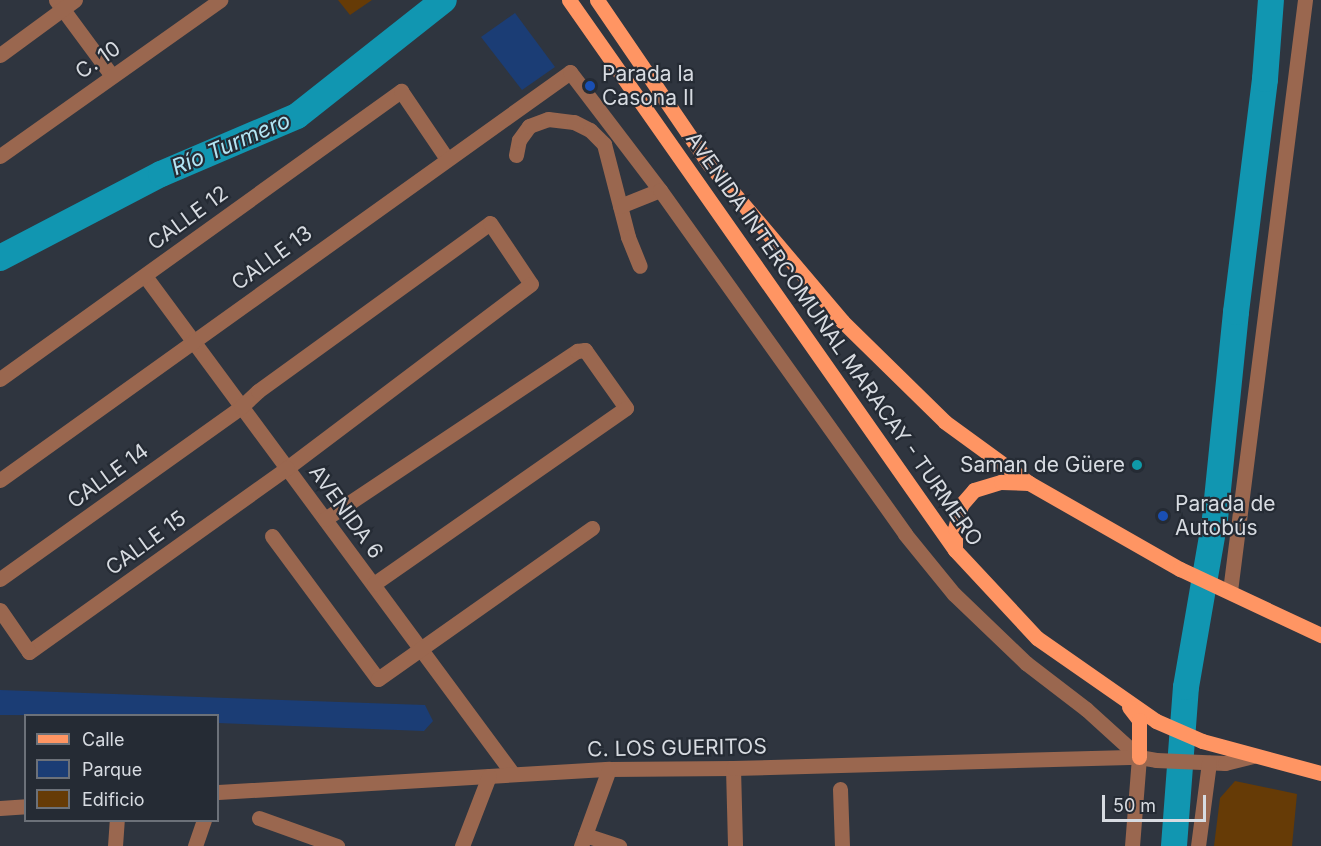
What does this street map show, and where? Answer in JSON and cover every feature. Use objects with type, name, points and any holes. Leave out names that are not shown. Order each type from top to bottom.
[{"type":"main road","name":"AVENIDA INTERCOMUNAL MARACAY - TURMERO","points":[[569,0],[955,550],[1037,638],[1156,721],[1202,741],[1321,773]]},
{"type":"main road","name":"AVENIDA INTERCOMUNAL MARACAY - TURMERO","points":[[597,0],[709,164],[842,321],[945,422],[1029,483],[1180,569],[1321,635]]},
{"type":"main road","points":[[955,550],[955,529],[961,505],[974,490],[1000,482],[1029,483]]},
{"type":"main road","points":[[1126,702],[1139,720],[1139,757]]},
{"type":"street","name":"C. 10","points":[[0,156],[220,0]]},
{"type":"street","points":[[1230,591],[1305,0]]},
{"type":"street","points":[[0,55],[65,3],[112,76]]},
{"type":"street","name":"CALLE 13","points":[[0,480],[570,72],[660,190]]},
{"type":"street","name":"CALLE 12","points":[[0,379],[401,91],[447,159]]},
{"type":"street","points":[[516,155],[519,140],[529,126],[548,119],[574,122],[590,130],[604,144],[620,206],[640,266]]},
{"type":"street","points":[[620,206],[660,190],[905,534],[954,594],[1026,663],[1086,709],[1139,757],[1132,846]]},
{"type":"street","name":"CALLE 14","points":[[0,579],[241,407],[258,391],[490,223],[531,284],[287,468]]},
{"type":"street","name":"AVENIDA 6","points":[[145,276],[513,774]]},
{"type":"street","points":[[325,519],[577,351],[585,350],[626,408],[374,584]]},
{"type":"street","name":"CALLE 15","points":[[0,610],[29,652],[287,468]]},
{"type":"street","points":[[273,536],[378,679],[591,528]]},
{"type":"street","name":"C. LOS GUERITOS","points":[[219,792],[609,769],[734,768],[1139,757],[1156,760],[1225,763],[1252,756]]},
{"type":"street","points":[[1198,846],[1204,762]]},
{"type":"street","points":[[734,768],[735,846]]},
{"type":"street","points":[[609,769],[583,841],[619,846]]},
{"type":"street","points":[[462,846],[489,776]]},
{"type":"street","points":[[840,789],[842,846]]},
{"type":"street","points":[[0,808],[24,806]]},
{"type":"street","points":[[259,818],[337,846]]},
{"type":"street","points":[[115,846],[117,822]]},
{"type":"street","points":[[195,846],[203,822]]},
{"type":"green space","points":[[515,13],[555,67],[522,90],[481,37]]},
{"type":"green space","points":[[0,690],[425,705],[433,721],[424,731],[219,723],[219,714],[0,715]]},
{"type":"building","points":[[338,0],[372,0],[350,15]]},
{"type":"building","points":[[1235,781],[1297,794],[1292,846],[1214,846],[1220,798]]},
{"type":"waterway","name":"Río Turmero","points":[[0,258],[161,174],[297,116],[444,0]]},
{"type":"waterway","points":[[1174,846],[1186,687],[1215,519],[1236,312],[1265,79],[1271,0]]},
{"type":"place","name":"Parada la Casona II","points":[[590,86]]},
{"type":"place","name":"Saman de Güere","points":[[1137,465]]},
{"type":"place","name":"Parada de Autobús","points":[[1163,516]]}]
